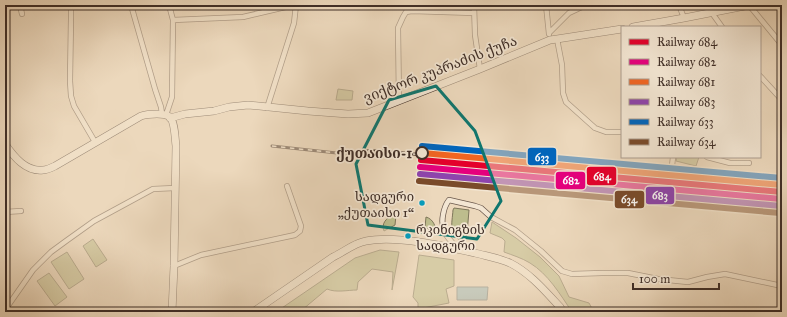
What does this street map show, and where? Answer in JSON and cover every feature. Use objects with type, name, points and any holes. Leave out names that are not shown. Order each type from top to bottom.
[{"type":"main road","points":[[646,26],[660,25],[684,18],[746,5]]},
{"type":"main road","name":"ვიქტორ კუპრაძის ქუჩა","points":[[6,147],[21,163],[27,167],[34,170],[44,170],[55,166],[141,116],[150,114],[166,116],[214,111],[229,107],[248,105],[267,108],[348,114],[368,113],[480,69],[552,37],[621,29]]},
{"type":"main road","points":[[166,116],[173,122],[176,146],[172,312]]},
{"type":"main road","points":[[253,312],[333,257],[360,242],[384,240],[403,240],[458,249],[510,263],[524,271],[536,281],[563,312]]},
{"type":"street","points":[[20,5],[22,14]]},
{"type":"street","points":[[71,5],[71,96],[74,106],[95,142]]},
{"type":"street","points":[[131,5],[155,89],[161,107],[166,116]]},
{"type":"street","points":[[166,116],[172,97],[173,20],[169,5]]},
{"type":"street","points":[[173,20],[243,17],[295,5],[294,23],[267,108]]},
{"type":"street","points":[[474,5],[475,35],[480,69]]},
{"type":"street","points":[[546,5],[552,37],[562,65],[563,93],[566,102],[594,128],[606,132],[621,132]]},
{"type":"street","points":[[552,37],[569,13],[586,5]]},
{"type":"street","points":[[679,5],[684,18]]},
{"type":"street","points":[[746,5],[782,45]]},
{"type":"street","points":[[399,101],[398,28],[406,12],[474,13]]},
{"type":"street","points":[[712,13],[721,26]]},
{"type":"street","points":[[761,77],[782,100]]},
{"type":"street","points":[[672,166],[673,158]]},
{"type":"street","points":[[711,158],[730,163],[749,164],[746,158]]},
{"type":"street","points":[[174,266],[201,255],[295,235],[300,231],[300,226],[287,186]]},
{"type":"street","points":[[5,310],[33,270],[51,252],[66,241],[94,221],[154,189],[175,188]]},
{"type":"street","points":[[458,249],[445,233],[442,226],[444,207],[449,200],[481,208],[491,217],[515,230],[562,270],[572,274],[602,272],[628,273],[658,279],[688,282],[725,274],[782,286]]},
{"type":"street","points":[[5,212],[21,211]]},
{"type":"highlighted area","points":[[436,86],[475,131],[501,201],[477,239],[368,225],[356,164],[389,100]]},
{"type":"green space","points":[[338,89],[353,91],[352,100],[336,100]]},
{"type":"green space","points":[[677,158],[699,158],[696,166],[676,161]]},
{"type":"green space","points":[[454,208],[469,210],[467,234],[463,242],[455,236],[452,229]]},
{"type":"green space","points":[[393,215],[396,215],[395,225],[384,231],[383,226],[385,222]]},
{"type":"green space","points":[[426,217],[431,219],[434,223],[436,233],[433,234],[425,227]]},
{"type":"green space","points":[[492,222],[516,238],[540,257],[559,276],[569,297],[589,303],[594,312],[572,312],[553,285],[542,273],[527,261],[504,252],[505,241],[502,238],[490,233]]},
{"type":"green space","points":[[93,239],[107,260],[96,267],[83,246]]},
{"type":"green space","points":[[380,250],[399,252],[392,290],[393,272],[372,269],[358,282],[357,290],[338,291],[327,289],[302,310],[303,312],[276,312],[355,258]]},
{"type":"green space","points":[[67,252],[84,279],[69,289],[51,262]]},
{"type":"green space","points":[[419,255],[454,260],[454,286],[446,289],[449,303],[418,309],[418,303],[413,297]]},
{"type":"green space","points":[[49,273],[67,297],[55,306],[37,281]]},
{"type":"water","points":[[457,287],[488,287],[487,300],[457,300]]},
{"type":"railway","points":[[272,146],[346,154]]},
{"type":"railway","points":[[341,153],[381,151],[782,188]]},
{"type":"rail line","name":"633","points":[[422,146],[782,178]]},
{"type":"rail line","name":"681","points":[[422,153],[782,185]]},
{"type":"rail line","name":"684","points":[[421,160],[782,192]]},
{"type":"rail line","name":"682","points":[[420,167],[781,199]]},
{"type":"rail line","name":"683","points":[[420,174],[781,206]]},
{"type":"rail line","name":"634","points":[[419,181],[780,213]]},
{"type":"place","name":"ქუთაისი-1","points":[[422,153]]},
{"type":"place","name":"სადგური „ქუთაისი 1“","points":[[422,203]]},
{"type":"place","name":"რკინიგზის სადგური","points":[[408,236]]}]
